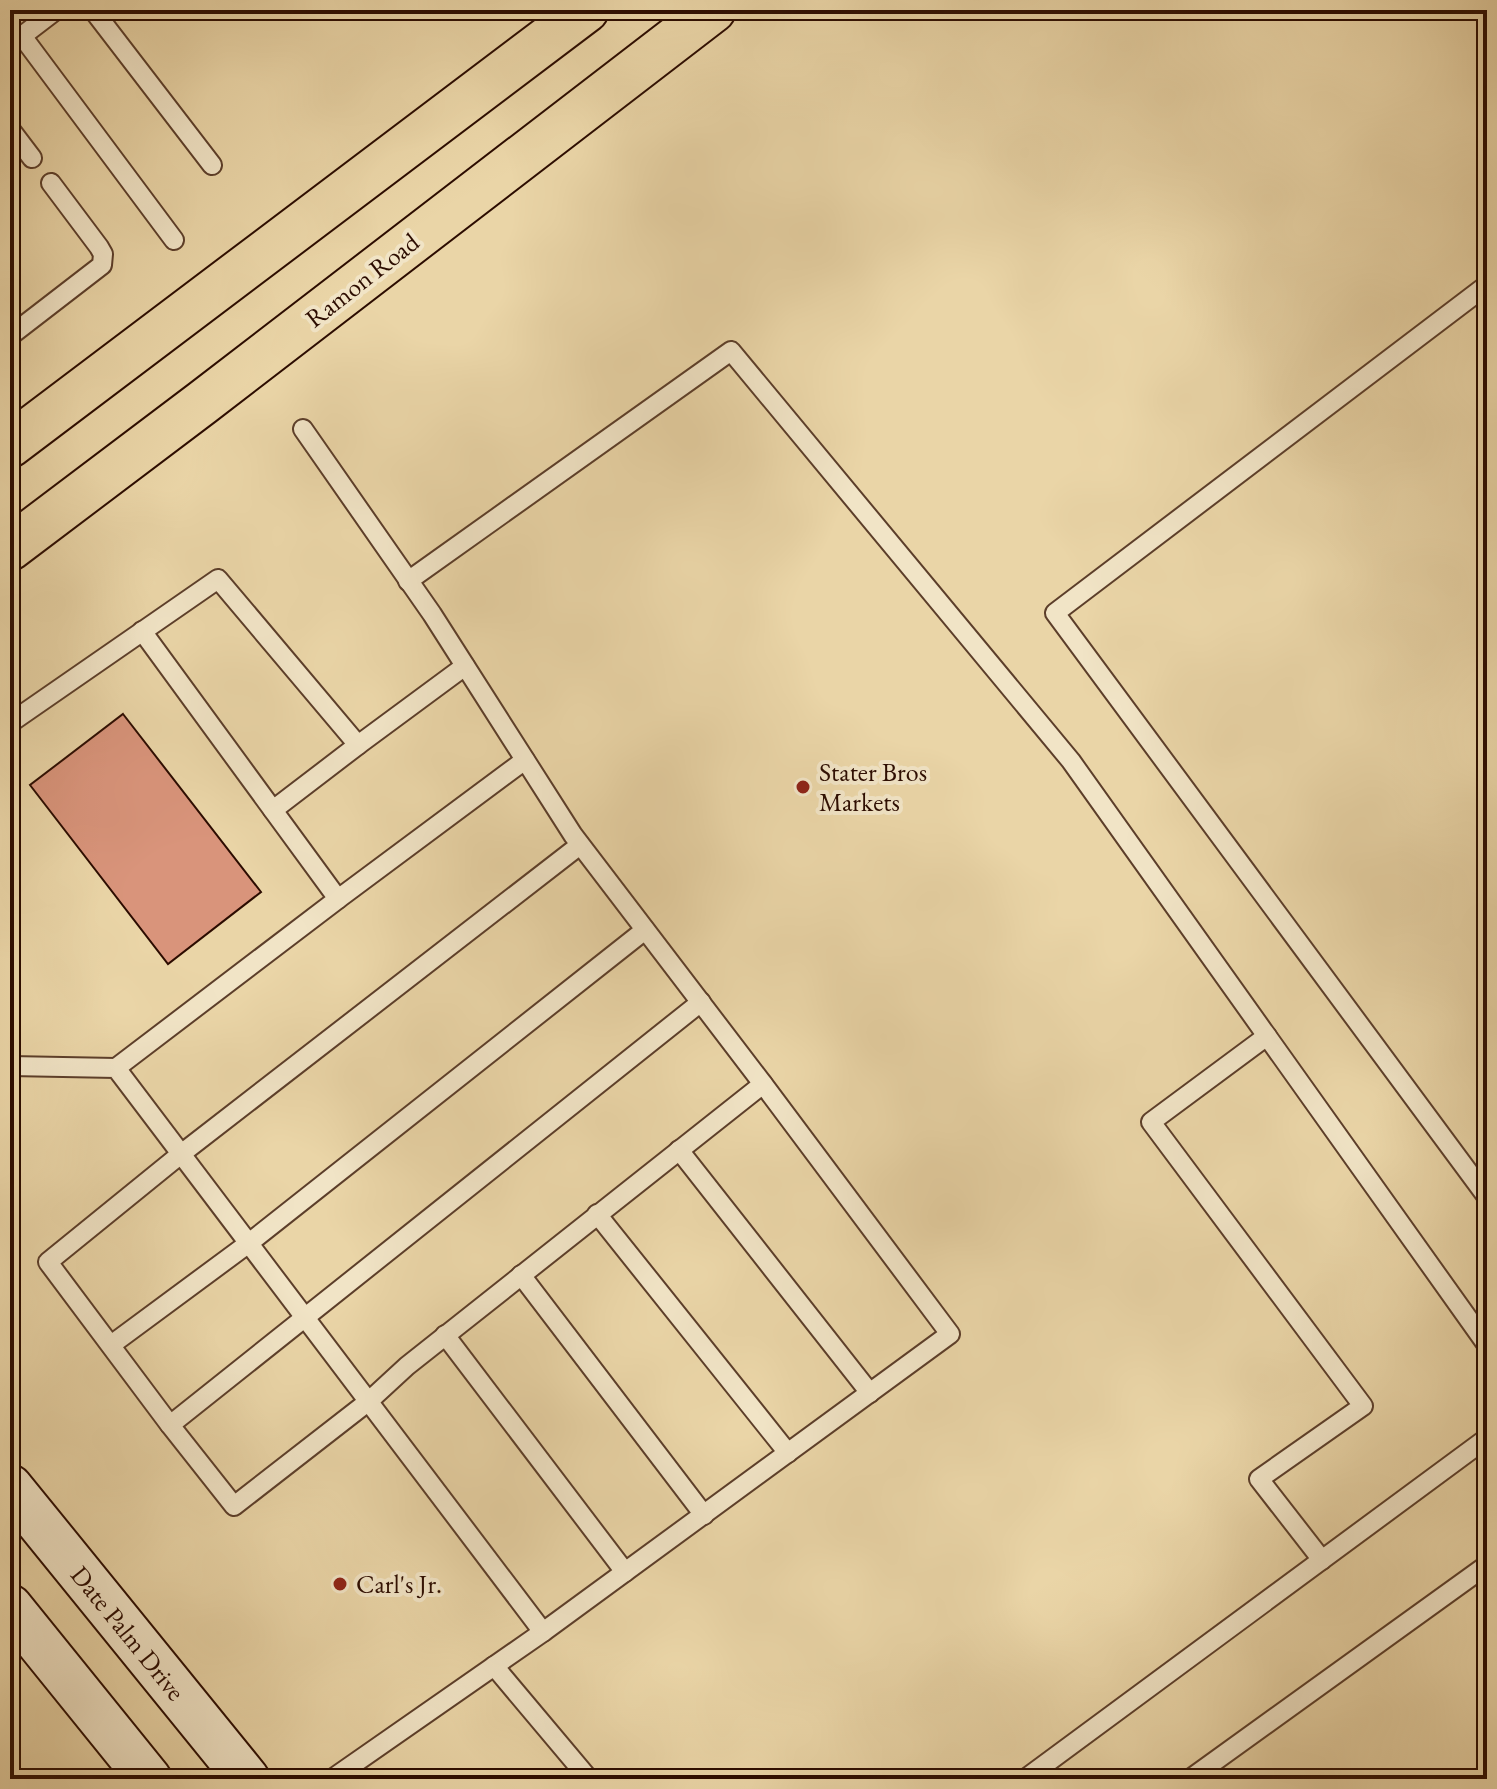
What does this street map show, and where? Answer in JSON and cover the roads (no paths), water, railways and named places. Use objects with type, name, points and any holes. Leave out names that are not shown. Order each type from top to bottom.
[{"type":"main road","points":[[10,445],[586,10]]},
{"type":"main road","name":"Ramon Road","points":[[10,548],[713,10]]},
{"type":"main road","name":"Date Palm Drive","points":[[10,1487],[247,1779]]},
{"type":"main road","points":[[10,1607],[149,1779]]},
{"type":"lane","points":[[56,10],[16,40],[174,240]]},
{"type":"lane","points":[[93,10],[212,165]]},
{"type":"lane","points":[[10,129],[32,158]]},
{"type":"lane","points":[[10,336],[102,265],[103,254],[99,247],[51,183]]},
{"type":"lane","points":[[1487,285],[1055,613],[1487,1197]]},
{"type":"lane","points":[[408,581],[731,351],[1071,761],[1487,1345]]},
{"type":"lane","points":[[303,429],[465,666],[580,845],[950,1334],[543,1632],[332,1779]]},
{"type":"lane","points":[[10,723],[218,579],[358,745]]},
{"type":"lane","points":[[142,631],[338,899]]},
{"type":"lane","points":[[273,810],[465,666]]},
{"type":"lane","points":[[10,1066],[116,1068],[525,760]]},
{"type":"lane","points":[[580,845],[181,1154],[48,1262],[170,1425],[234,1506],[763,1084]]},
{"type":"lane","points":[[111,1345],[249,1243],[645,930]]},
{"type":"lane","points":[[170,1425],[701,1002]]},
{"type":"lane","points":[[1267,1036],[1151,1122],[1363,1406],[1259,1479],[1322,1560]]},
{"type":"lane","points":[[116,1068],[543,1632]]},
{"type":"lane","points":[[679,1150],[870,1393]]},
{"type":"lane","points":[[597,1214],[788,1453]]},
{"type":"lane","points":[[521,1275],[704,1515]]},
{"type":"lane","points":[[445,1335],[625,1572]]},
{"type":"lane","points":[[1025,1779],[1487,1438]]},
{"type":"lane","points":[[1190,1779],[1487,1565]]},
{"type":"lane","points":[[494,1666],[589,1779]]},
{"type":"place","name":"Stater Bros Markets","points":[[803,787]]},
{"type":"place","name":"Carl's Jr.","points":[[340,1584]]}]
